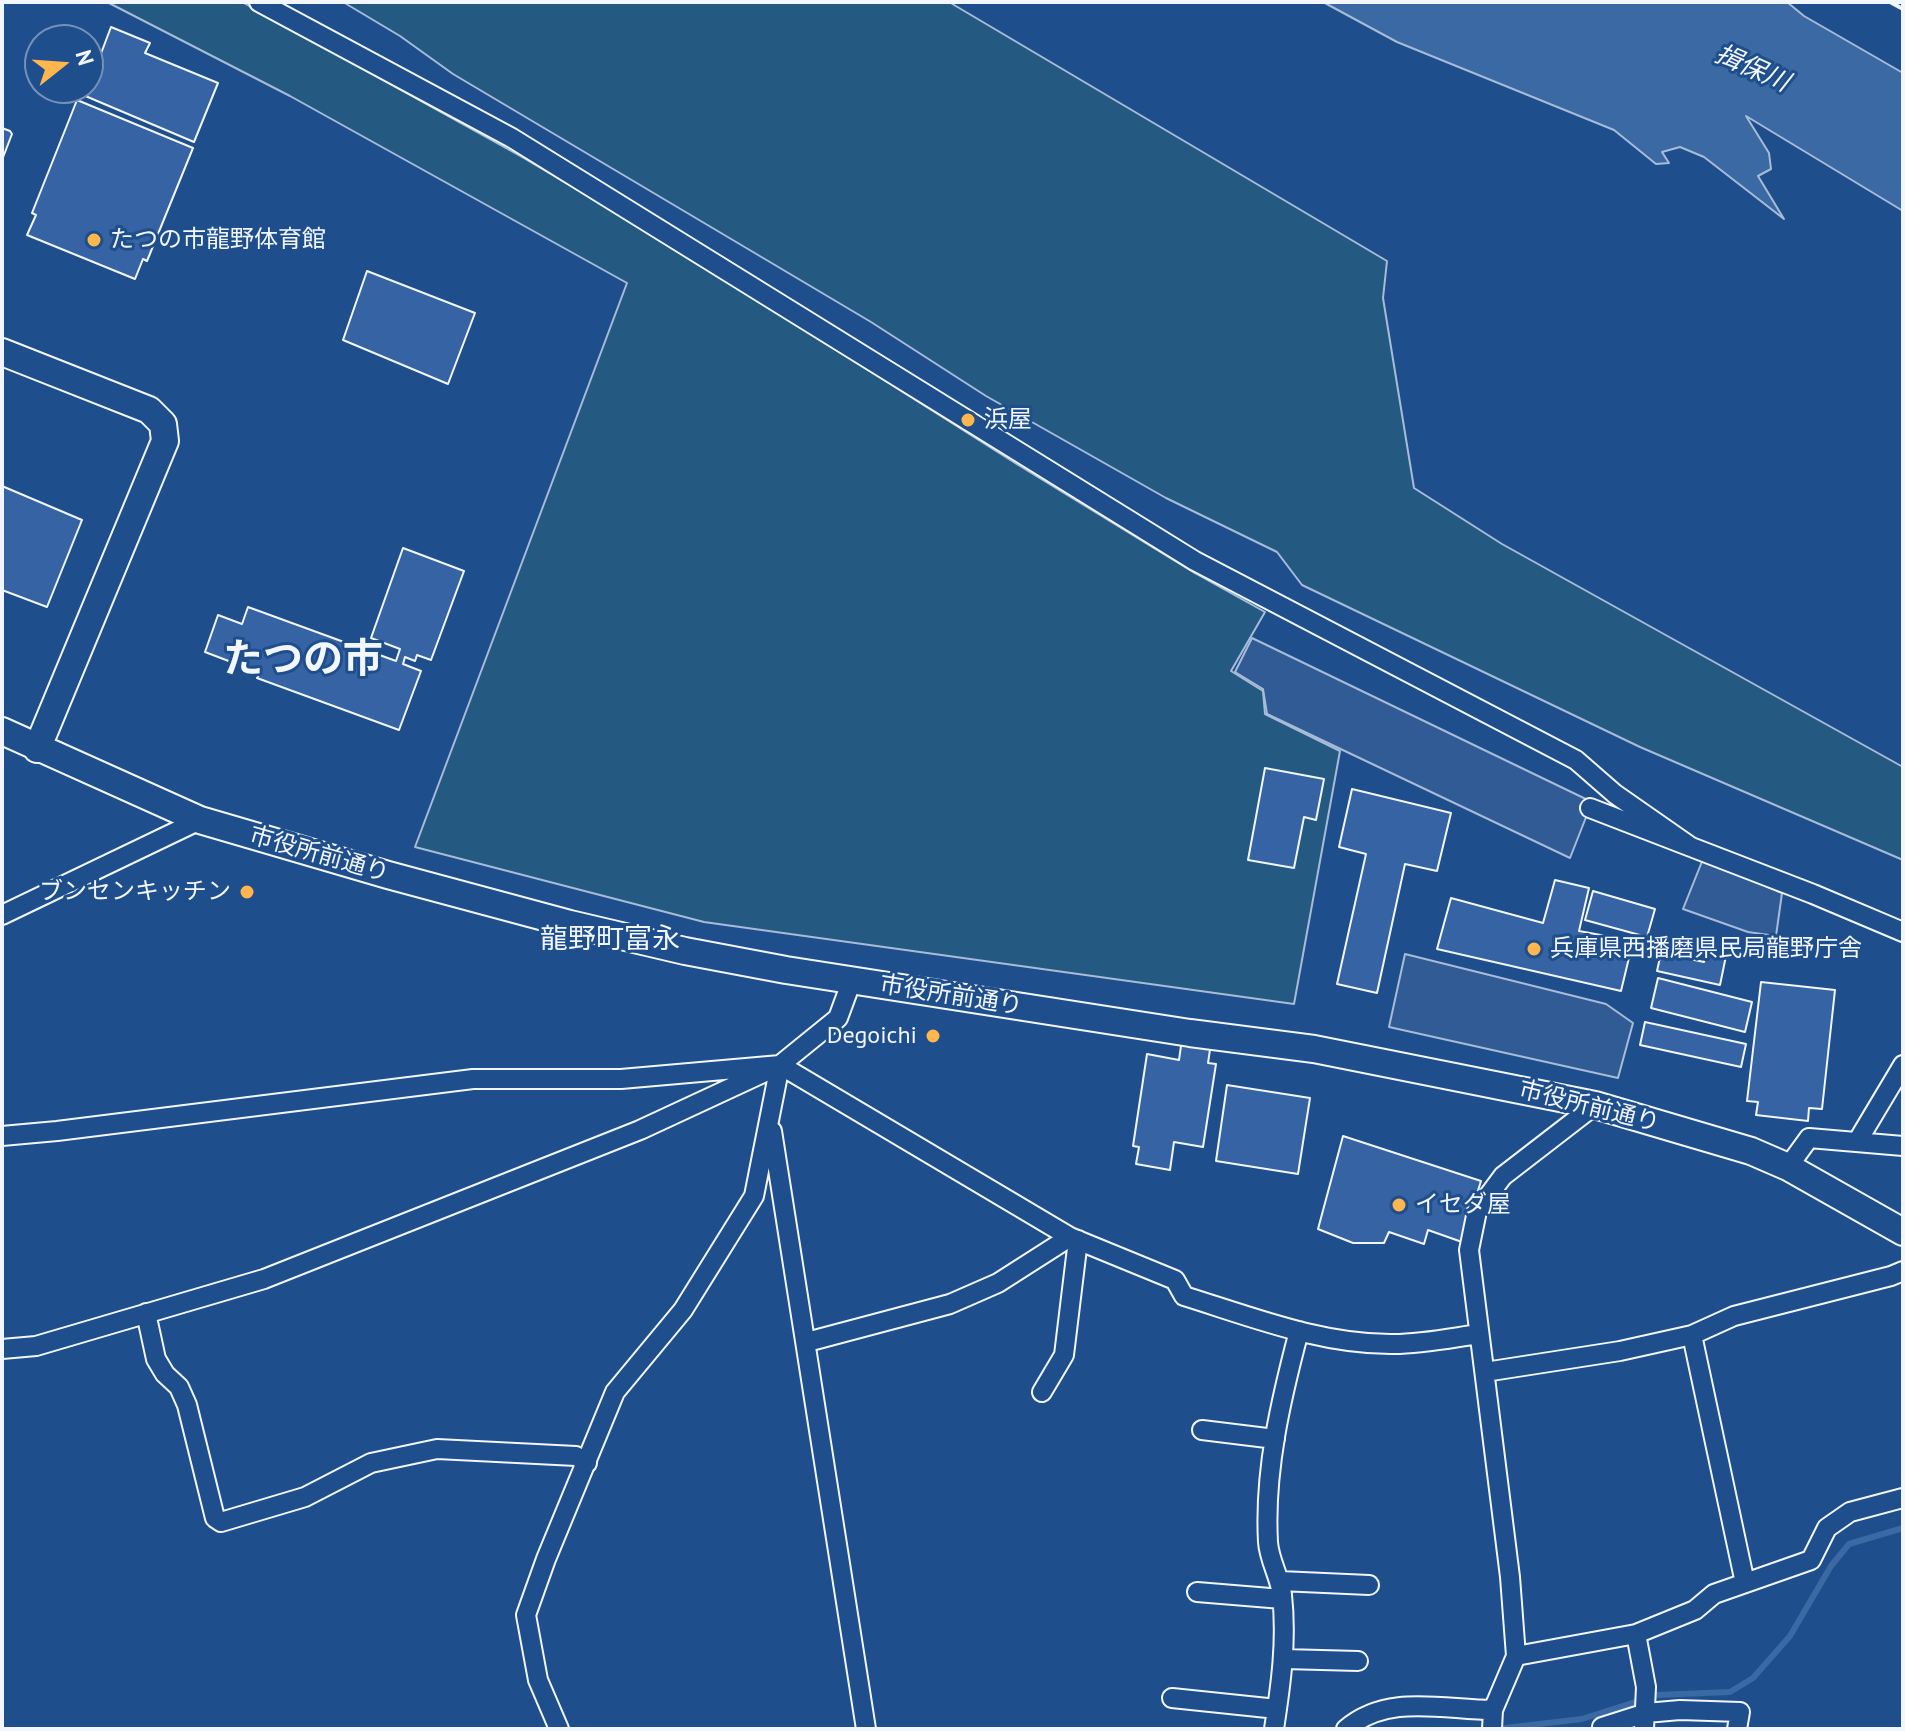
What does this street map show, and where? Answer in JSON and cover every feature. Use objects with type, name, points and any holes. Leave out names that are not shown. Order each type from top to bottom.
[{"type":"street","points":[[259,2],[524,146],[1195,561],[1576,760],[1615,794],[1691,847]]},
{"type":"street","points":[[2,352],[149,410],[163,424],[165,441],[37,749]]},
{"type":"street","name":"市役所前通り","points":[[2,731],[200,820],[388,875],[685,951],[1190,1033],[1314,1049],[1595,1105],[1722,1142],[1788,1167],[1903,1232]]},
{"type":"street","points":[[1590,808],[1903,932]]},
{"type":"street","points":[[2,915],[200,820]]},
{"type":"street","points":[[2,1349],[36,1346],[279,1274],[640,1130],[780,1065],[838,1018],[852,980]]},
{"type":"street","points":[[559,1729],[538,1680],[526,1615],[615,1392],[683,1310],[754,1196],[771,1123],[780,1065]]},
{"type":"street","points":[[2,1136],[473,1079],[621,1079],[780,1065],[1074,1239],[1175,1280],[1184,1296],[1299,1331],[1352,1341],[1394,1344],[1479,1334]]},
{"type":"street","points":[[1857,1142],[1903,1065]]},
{"type":"street","points":[[1346,1729],[1363,1718],[1401,1705],[1493,1720],[1516,1656],[1510,1577],[1469,1250],[1477,1211],[1503,1176],[1595,1105]]},
{"type":"street","points":[[771,1123],[866,1729]]},
{"type":"street","points":[[1788,1167],[1809,1138],[1903,1146]]},
{"type":"street","points":[[807,1342],[950,1304],[998,1283],[1074,1239]]},
{"type":"street","points":[[1042,1392],[1064,1355],[1074,1239]]},
{"type":"street","points":[[1485,1372],[1620,1351],[1692,1335],[1734,1316],[1903,1271]]},
{"type":"street","points":[[146,1313],[156,1359],[165,1374],[179,1387],[187,1405],[215,1518],[221,1522],[305,1497],[371,1463],[437,1449],[576,1456],[587,1463]]},
{"type":"street","points":[[1274,1729],[1284,1659],[1281,1590],[1268,1545],[1275,1439],[1283,1390],[1299,1331]]},
{"type":"street","points":[[1692,1335],[1745,1583]]},
{"type":"street","points":[[1202,1430],[1275,1439]]},
{"type":"street","points":[[1516,1656],[1636,1634],[1695,1610],[1714,1594],[1811,1560],[1827,1528],[1850,1512],[1903,1498]]},
{"type":"street","points":[[1197,1592],[1369,1585]]},
{"type":"street","points":[[1636,1634],[1646,1687],[1645,1721]]},
{"type":"street","points":[[1284,1659],[1358,1661]]},
{"type":"street","points":[[1172,1698],[1277,1709]]},
{"type":"street","points":[[1602,1727],[1645,1721],[1680,1710],[1740,1712],[1737,1729]]},
{"type":"shaded area","points":[[107,2],[242,2],[522,157],[666,242],[1015,463],[1193,572],[1265,612],[1231,671],[1263,691],[1265,714],[1340,751],[1294,1004],[704,922],[415,847],[627,283],[290,96]]},
{"type":"shaded area","points":[[343,2],[949,2],[1387,261],[1383,298],[1414,488],[1502,544],[1903,767],[1903,860],[1640,747],[1302,585],[1277,552],[1166,498],[986,396],[871,322],[453,74],[400,36]]},
{"type":"shaded area","points":[[1252,638],[1592,802],[1570,858],[1267,714],[1263,689],[1235,672]]},
{"type":"shaded area","points":[[1703,859],[1782,893],[1776,936],[1748,932],[1683,909]]},
{"type":"shaded area","points":[[1405,954],[1606,1004],[1633,1023],[1618,1078],[1389,1027]]},
{"type":"water","name":"揖保川","points":[[1323,2],[1787,2],[1804,16],[1903,73],[1903,211],[1746,116],[1769,153],[1771,169],[1758,176],[1784,219],[1704,157],[1680,147],[1662,152],[1669,163],[1656,164],[1614,130],[1397,42]]},
{"type":"building","points":[[111,27],[150,43],[145,53],[218,83],[194,142],[104,104],[104,46]]},
{"type":"building","points":[[75,104],[87,104],[193,148],[147,261],[143,259],[135,279],[27,235],[36,215],[32,213]]},
{"type":"building","points":[[2,128],[12,134],[2,160]]},
{"type":"building","points":[[367,271],[475,313],[448,384],[343,340]]},
{"type":"building","points":[[2,486],[82,520],[47,607],[2,590]]},
{"type":"building","points":[[403,548],[464,571],[431,660],[417,655],[415,661],[405,657],[403,664],[421,671],[399,730],[257,678],[260,673],[205,652],[218,615],[242,624],[248,607],[396,661],[400,649],[371,638]]},
{"type":"building","points":[[1265,768],[1324,779],[1316,820],[1304,817],[1294,868],[1248,860]]},
{"type":"building","points":[[1352,789],[1451,813],[1437,871],[1405,864],[1377,993],[1337,984],[1366,854],[1339,847]]},
{"type":"building","points":[[1555,880],[1589,888],[1579,931],[1633,941],[1621,991],[1437,949],[1451,898],[1543,923]]},
{"type":"building","points":[[1593,891],[1655,909],[1647,937],[1585,920]]},
{"type":"building","points":[[1707,947],[1727,951],[1720,985],[1657,971],[1661,953],[1704,962]]},
{"type":"building","points":[[1658,978],[1752,1002],[1745,1032],[1651,1008]]},
{"type":"building","points":[[1761,982],[1835,990],[1822,1109],[1809,1108],[1808,1121],[1756,1115],[1758,1102],[1747,1101]]},
{"type":"building","points":[[1645,1022],[1746,1044],[1741,1067],[1640,1045]]},
{"type":"building","points":[[1182,1039],[1211,1043],[1208,1063],[1216,1064],[1203,1147],[1174,1142],[1170,1170],[1136,1164],[1139,1147],[1133,1146],[1147,1054],[1179,1060]]},
{"type":"building","points":[[1227,1085],[1310,1098],[1298,1174],[1216,1161]]},
{"type":"building","name":"イセダ屋","points":[[1343,1136],[1481,1181],[1462,1242],[1428,1230],[1424,1244],[1389,1232],[1384,1243],[1353,1243],[1318,1229]]},
{"type":"waterway","points":[[1505,1728],[1582,1719],[1657,1695],[1730,1692],[1753,1678],[1790,1636],[1831,1566],[1849,1544],[1903,1528]]},
{"type":"wall","points":[[1890,2],[1903,9]]},
{"type":"place","name":"たつの市龍野体育館","points":[[94,240]]},
{"type":"place","name":"浜屋","points":[[968,420]]},
{"type":"place","name":"ブンセンキッチン","points":[[247,892]]},
{"type":"place","name":"兵庫県西播磨県民局龍野庁舎","points":[[1534,949]]},
{"type":"place","name":"Degoichi","points":[[933,1036]]},
{"type":"place","name":"イセダ屋","points":[[1399,1205]]},
{"type":"district","name":"たつの市","points":[[303,661]]},
{"type":"district","name":"龍野町富永","points":[[610,940]]}]
